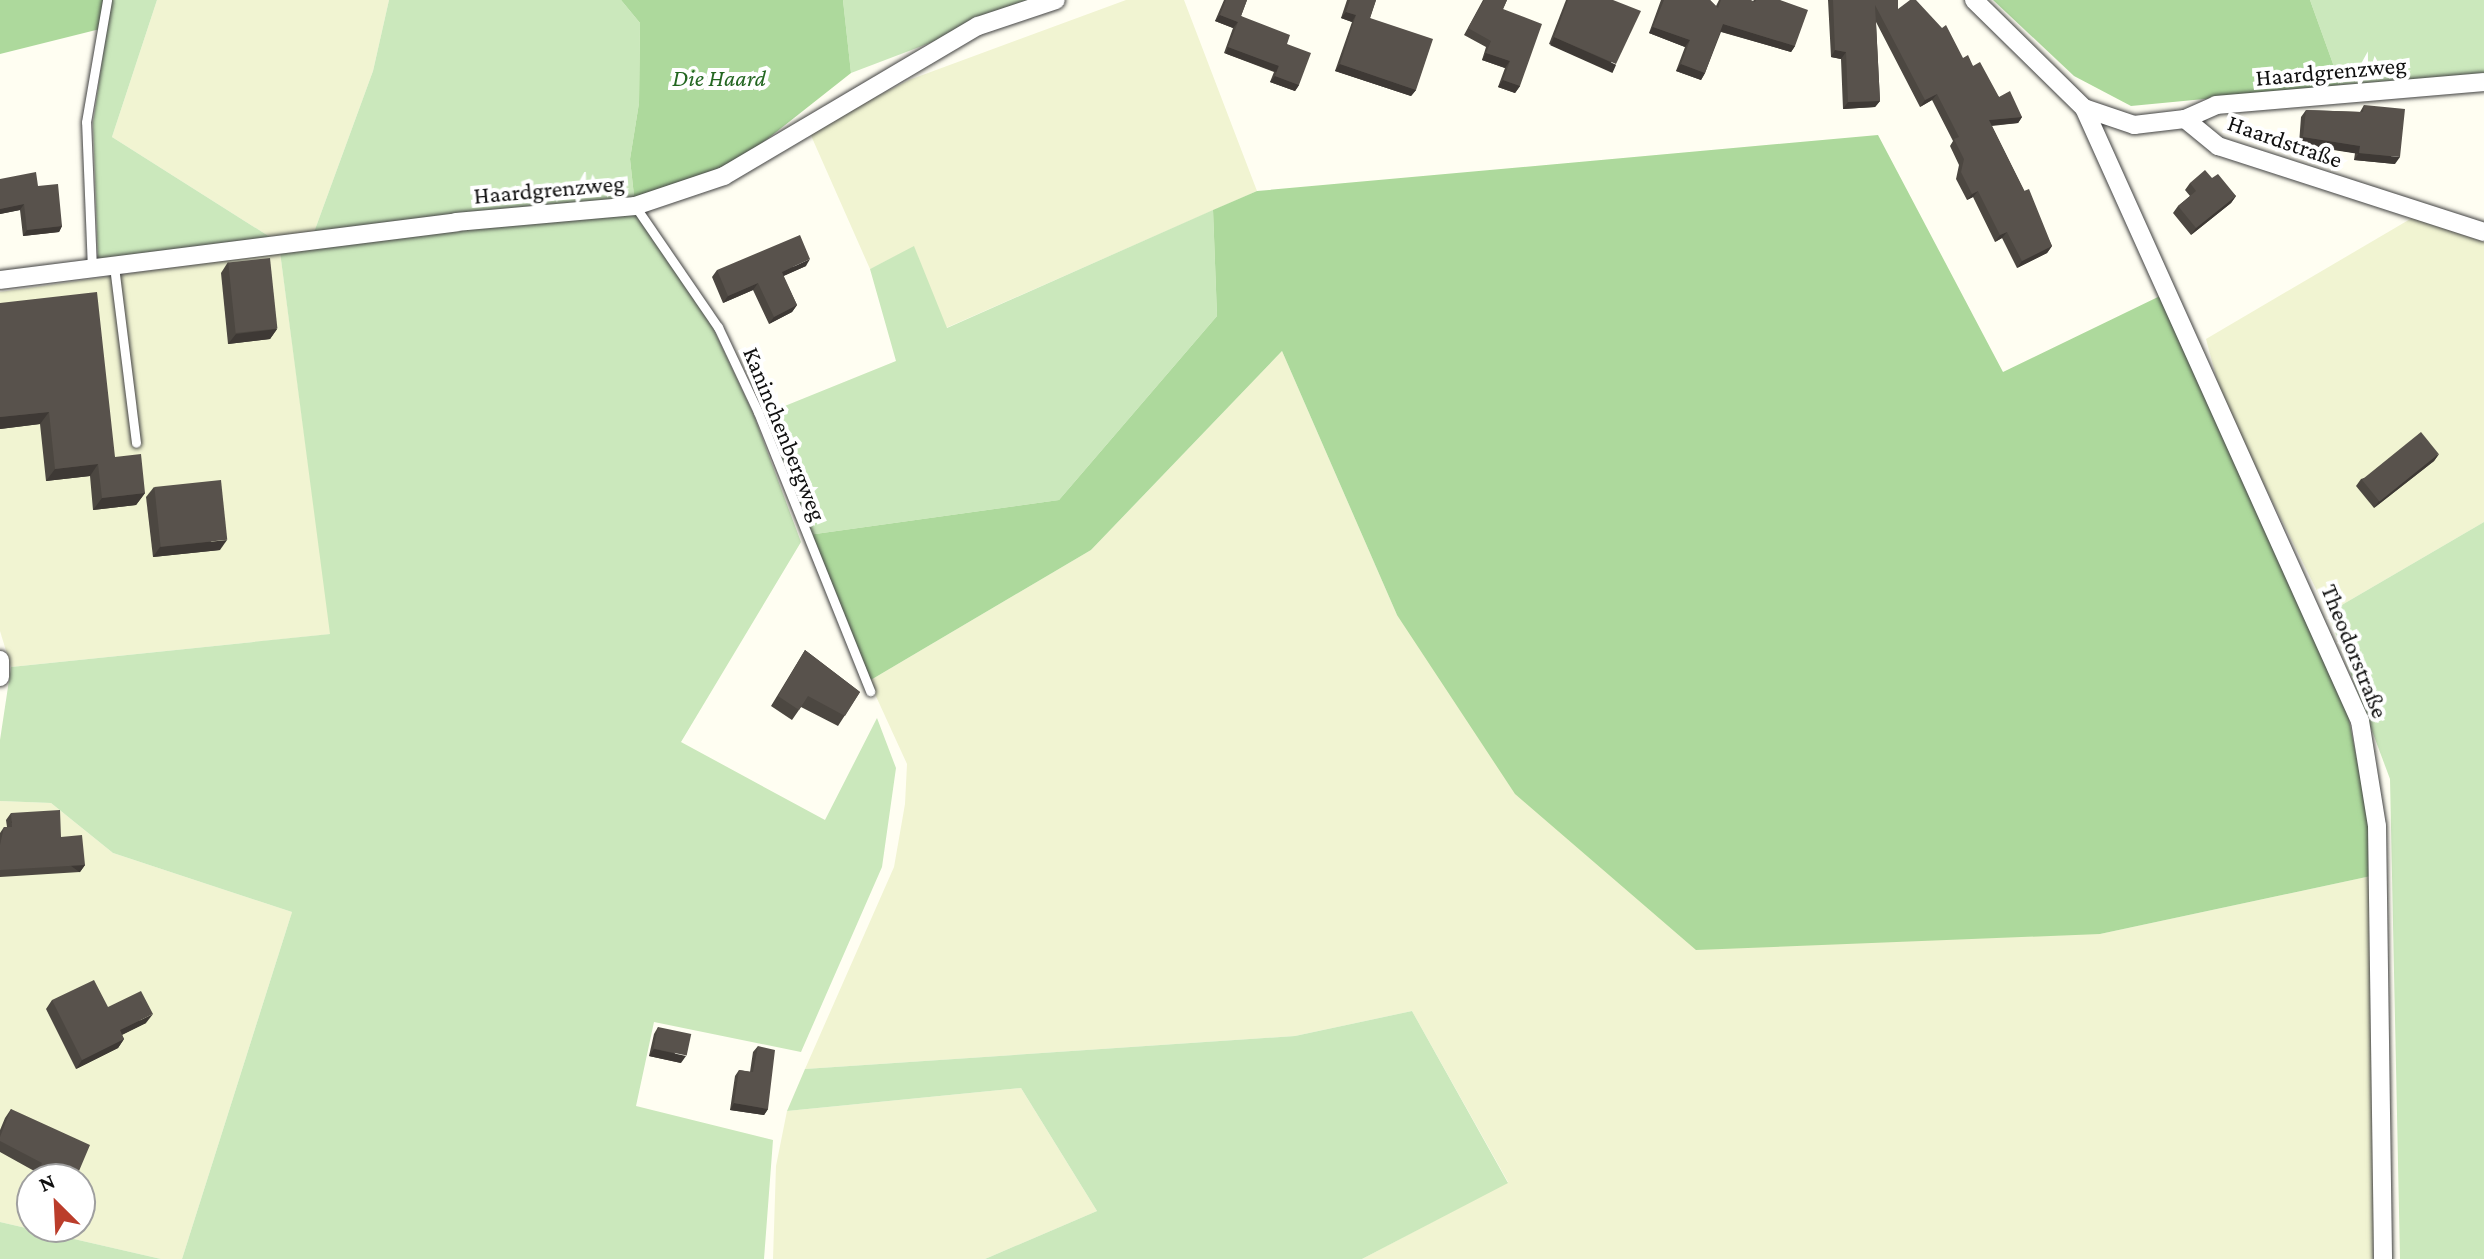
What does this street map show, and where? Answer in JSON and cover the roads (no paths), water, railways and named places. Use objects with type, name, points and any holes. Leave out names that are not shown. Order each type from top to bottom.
[{"type":"street","name":"Haardgrenzweg","points":[[0,280],[456,222],[635,206],[724,176],[978,26],[1056,0]]},
{"type":"street","points":[[1974,0],[2084,108],[2134,125],[2185,119]]},
{"type":"street","name":"Haardgrenzweg","points":[[2185,119],[2216,105],[2484,82]]},
{"type":"street","name":"Theodorstraße","points":[[2084,108],[2360,721],[2377,826],[2383,1259]]},
{"type":"street","name":"Haardstraße","points":[[2185,119],[2218,146],[2484,232]]},
{"type":"street","points":[[0,660],[0,677]]},
{"type":"lane","points":[[92,269],[86,122],[107,0]]},
{"type":"lane","name":"Kaninchenbergweg","points":[[635,206],[718,327],[758,412],[870,691]]},
{"type":"lane","points":[[114,266],[136,443]]},
{"type":"park label","name":"Die Haard","points":[[719,78]]}]
